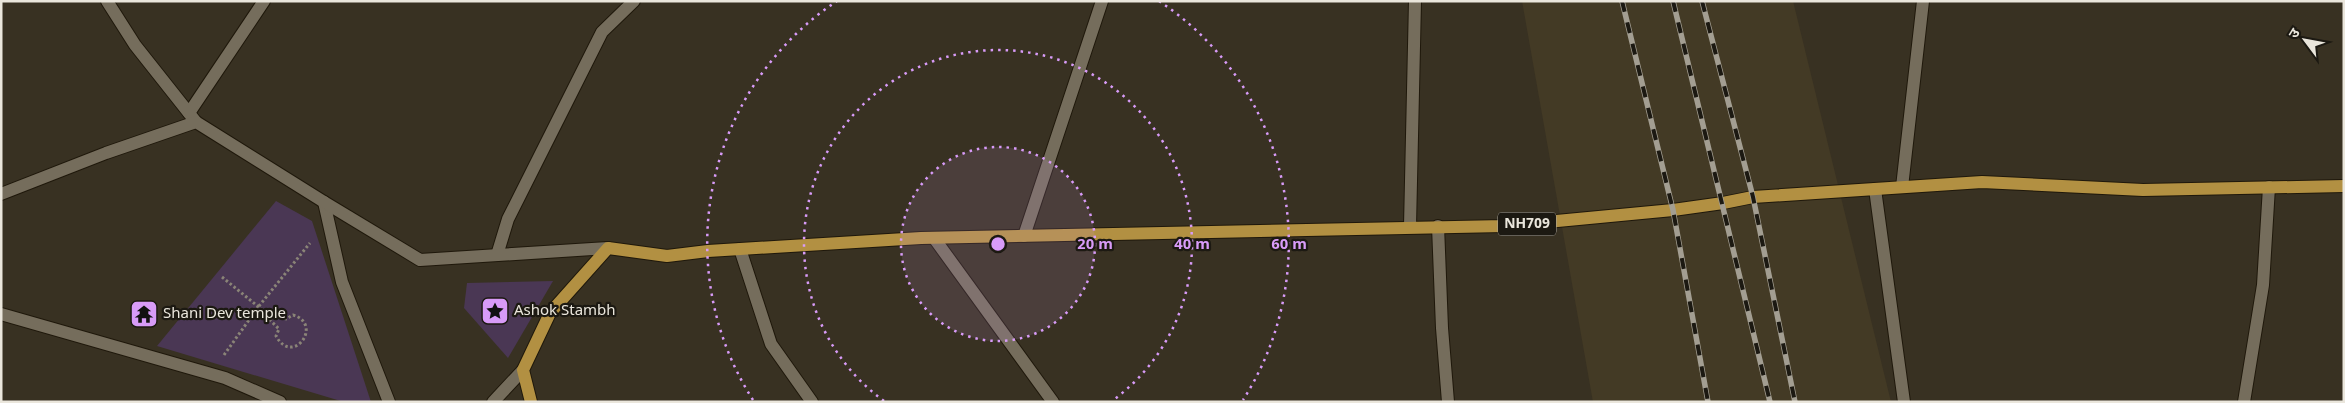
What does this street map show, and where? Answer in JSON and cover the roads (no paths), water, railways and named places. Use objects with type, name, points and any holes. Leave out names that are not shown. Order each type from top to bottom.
[{"type":"main road","name":"NH709","points":[[608,248],[667,256],[708,250],[934,238],[1410,226],[1504,226],[1673,210],[1753,197],[1982,182],[2143,190],[2344,186]]},
{"type":"main road","points":[[531,402],[522,370],[550,313],[608,248]]},
{"type":"street","points":[[107,1],[135,45],[193,117],[324,202],[420,260],[608,248]]},
{"type":"street","points":[[1,194],[193,117],[264,1]]},
{"type":"street","points":[[497,255],[508,219],[602,32],[634,1]]},
{"type":"street","points":[[1024,236],[1102,1]]},
{"type":"street","points":[[1410,226],[1415,1]]},
{"type":"street","points":[[1902,187],[1923,1]]},
{"type":"street","points":[[2244,402],[2264,285],[2269,187]]},
{"type":"street","points":[[1875,189],[1904,402]]},
{"type":"street","points":[[324,202],[342,282],[389,402]]},
{"type":"street","points":[[1438,226],[1442,328],[1448,402]]},
{"type":"street","points":[[934,238],[1053,402]]},
{"type":"street","points":[[740,249],[771,344],[812,402]]},
{"type":"street","points":[[1,314],[225,378],[280,402]]},
{"type":"street","points":[[493,402],[522,370]]},
{"type":"railway","points":[[1622,1],[1673,210],[1708,402]]},
{"type":"railway","points":[[1673,1],[1770,402]]},
{"type":"railway","points":[[1702,1],[1753,197],[1795,402]]},
{"type":"place","name":"Ashok Stambh","points":[[495,311]]},
{"type":"place","name":"Shani Dev temple","points":[[144,314]]}]
